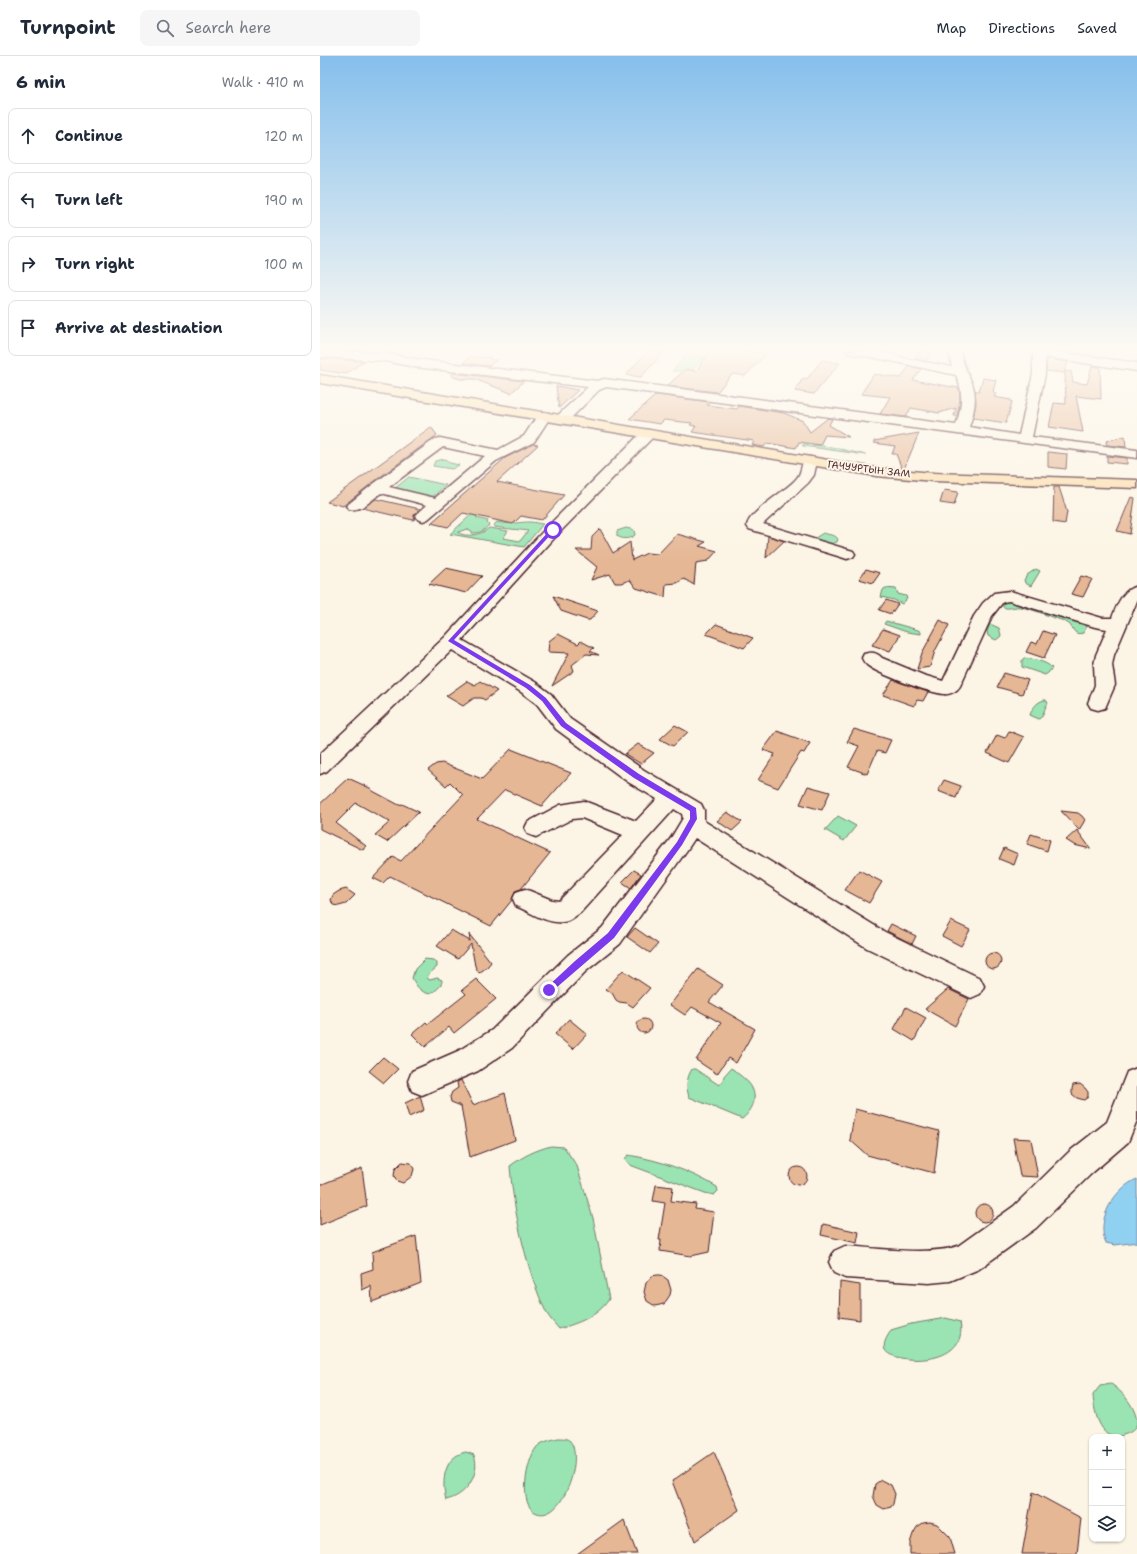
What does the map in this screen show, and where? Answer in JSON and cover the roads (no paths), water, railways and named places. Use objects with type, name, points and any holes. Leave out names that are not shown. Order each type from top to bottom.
[{"type":"main road","name":"ГАЧУУРТЫН ЗАМ","points":[[573,421],[876,472],[934,477],[1137,484]]},
{"type":"street","points":[[423,516],[491,458],[529,439],[541,421]]},
{"type":"street","points":[[896,421],[1025,440],[1137,454]]},
{"type":"street","points":[[964,421],[962,428],[964,430]]},
{"type":"street","points":[[1025,440],[1029,421]]},
{"type":"street","points":[[320,766],[451,641],[553,530],[648,434]]},
{"type":"street","points":[[354,506],[440,442],[498,454]]},
{"type":"street","points":[[810,461],[808,472],[798,487],[778,501],[755,523],[755,526],[847,554]]},
{"type":"street","points":[[377,488],[439,502]]},
{"type":"street","points":[[1098,703],[1105,684],[1103,665],[1105,655],[1116,624],[1128,600],[1137,591]]},
{"type":"street","points":[[871,658],[875,662],[916,680],[945,688],[950,686],[957,675],[984,614],[990,605],[1001,596],[1010,596],[1101,623],[1116,624]]},
{"type":"street","points":[[422,1081],[468,1061],[502,1039],[577,963],[611,936],[657,875],[694,819],[694,810],[636,776],[564,724],[544,699],[528,687],[451,641]]},
{"type":"street","points":[[525,899],[549,910],[562,912],[571,906],[640,833],[672,796]]},
{"type":"street","points":[[536,828],[568,811],[584,809],[640,833]]},
{"type":"street","points":[[691,824],[876,940],[971,986]]},
{"type":"street","points":[[845,1262],[929,1267],[950,1266],[968,1258],[1026,1217],[1081,1162],[1118,1132],[1137,1082]]},
{"type":"water","points":[[1137,1179],[1137,1242],[1115,1245],[1106,1243],[1103,1234],[1103,1225],[1109,1206],[1121,1190],[1129,1183]]}]
